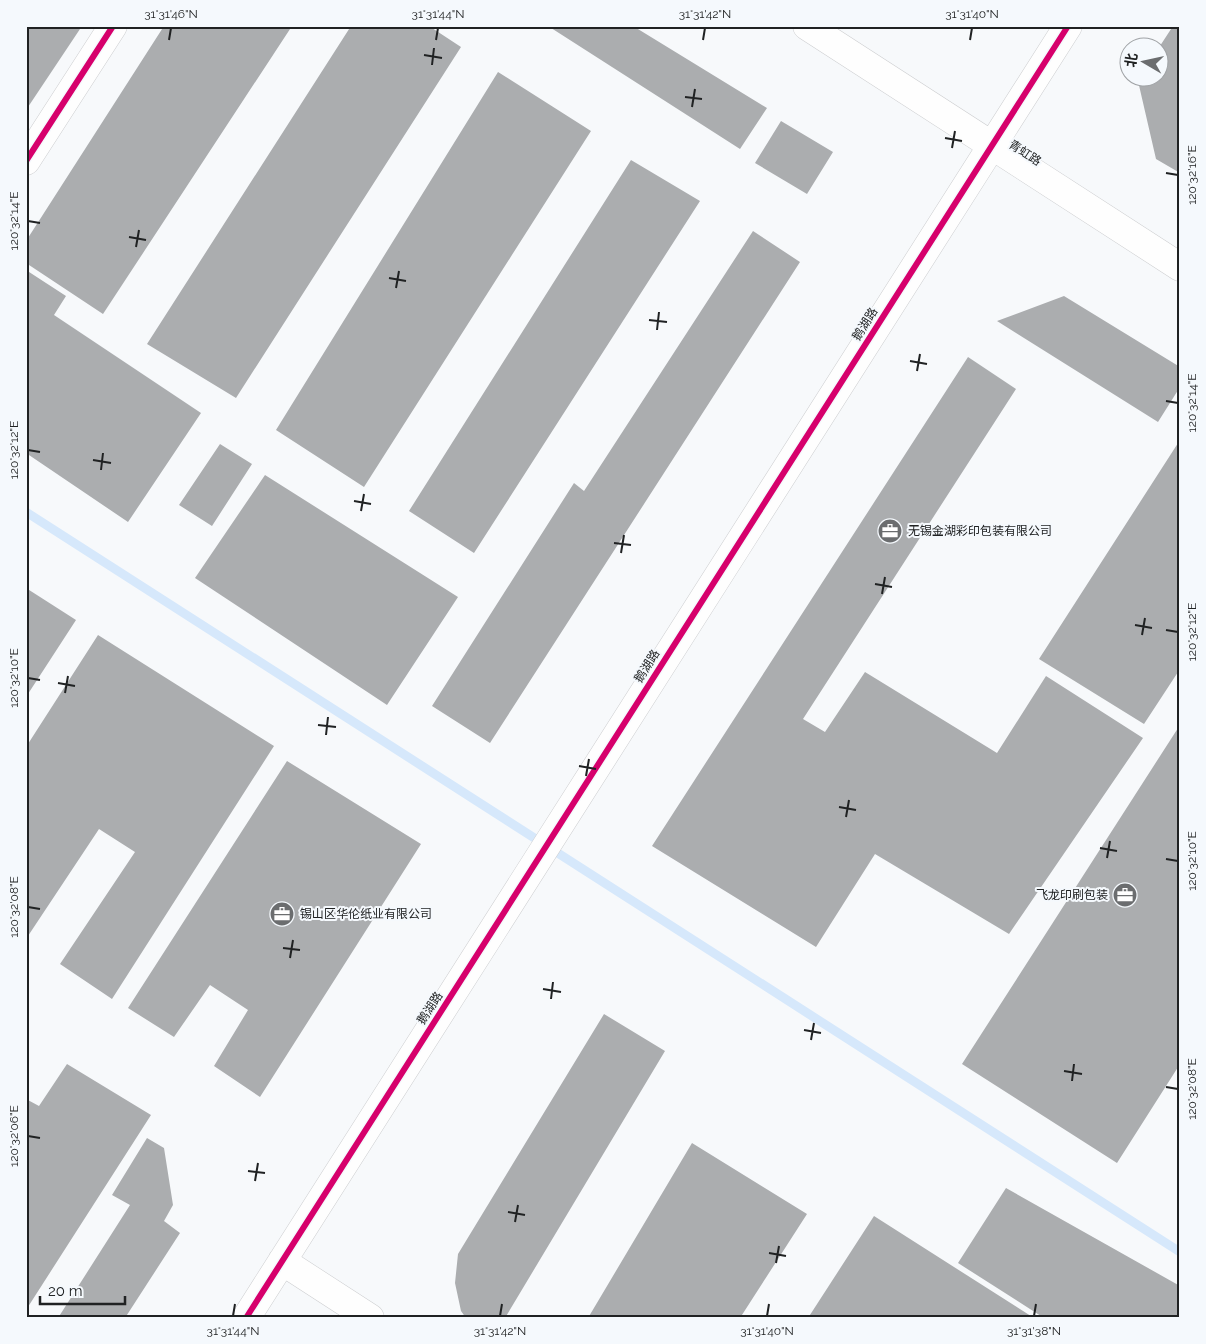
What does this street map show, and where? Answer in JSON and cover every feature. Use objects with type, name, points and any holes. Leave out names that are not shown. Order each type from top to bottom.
[{"type":"street","points":[[26,161],[113,26]]},
{"type":"street","name":"青虹路","points":[[807,26],[1180,267]]},
{"type":"street","name":"鹅湖路","points":[[246,1318],[1068,26]]},
{"type":"street","points":[[282,1261],[370,1318]]},
{"type":"building","points":[[26,26],[82,26],[26,110]]},
{"type":"building","points":[[164,26],[292,26],[103,314],[26,263],[26,241]]},
{"type":"building","points":[[351,26],[429,26],[461,47],[236,398],[147,344]]},
{"type":"building","points":[[548,26],[633,26],[767,108],[740,149]]},
{"type":"building","points":[[1173,26],[1180,26],[1180,173],[1156,159],[1140,88],[1168,88],[1168,38],[1165,38]]},
{"type":"building","points":[[498,72],[591,131],[364,487],[276,430]]},
{"type":"building","points":[[781,121],[833,152],[807,194],[755,163]]},
{"type":"building","points":[[631,160],[700,201],[474,553],[409,511]]},
{"type":"building","points":[[753,231],[800,262],[490,743],[432,706],[574,483],[584,491]]},
{"type":"building","points":[[26,270],[66,296],[54,315],[201,413],[128,522],[26,453]]},
{"type":"building","points":[[1064,296],[1180,367],[1180,387],[1158,422],[997,321]]},
{"type":"building","name":"无锡金湖彩印包装有限公司","points":[[968,357],[1016,389],[803,719],[825,732],[865,672],[997,753],[1046,676],[1143,738],[1009,934],[875,854],[816,947],[652,846]]},
{"type":"building","points":[[1180,440],[1180,669],[1144,724],[1039,659]]},
{"type":"building","points":[[220,444],[252,464],[212,526],[179,505]]},
{"type":"building","points":[[265,475],[458,597],[387,705],[195,578]]},
{"type":"building","points":[[26,588],[76,620],[26,697]]},
{"type":"building","points":[[98,635],[274,746],[112,999],[60,964],[135,852],[99,829],[26,939],[26,747]]},
{"type":"building","name":"飞龙印刷包装","points":[[1180,725],[1180,1064],[1117,1163],[962,1064]]},
{"type":"building","name":"锡山区华伦纸业有限公司","points":[[287,761],[421,844],[260,1097],[214,1066],[248,1010],[210,985],[174,1037],[128,1008]]},
{"type":"building","points":[[604,1014],[665,1051],[505,1318],[466,1318],[461,1311],[455,1283],[458,1254]]},
{"type":"building","points":[[67,1064],[151,1115],[26,1310],[26,1099],[39,1106]]},
{"type":"building","points":[[147,1138],[164,1148],[173,1205],[164,1221],[180,1233],[125,1318],[58,1318],[130,1205],[112,1195]]},
{"type":"building","points":[[692,1143],[807,1214],[740,1318],[588,1318]]},
{"type":"building","points":[[1006,1188],[1180,1286],[1180,1318],[1044,1318],[958,1263]]},
{"type":"building","points":[[874,1216],[1034,1318],[808,1318]]},
{"type":"waterway","points":[[26,512],[1180,1252]]},
{"type":"cycle path","points":[[26,161],[113,26]]},
{"type":"cycle path","points":[[246,1318],[1068,26]]},
{"type":"place","name":"无锡金湖彩印包装有限公司","points":[[890,531]]},
{"type":"place","name":"飞龙印刷包装","points":[[1125,895]]},
{"type":"place","name":"锡山区华伦纸业有限公司","points":[[282,914]]}]
